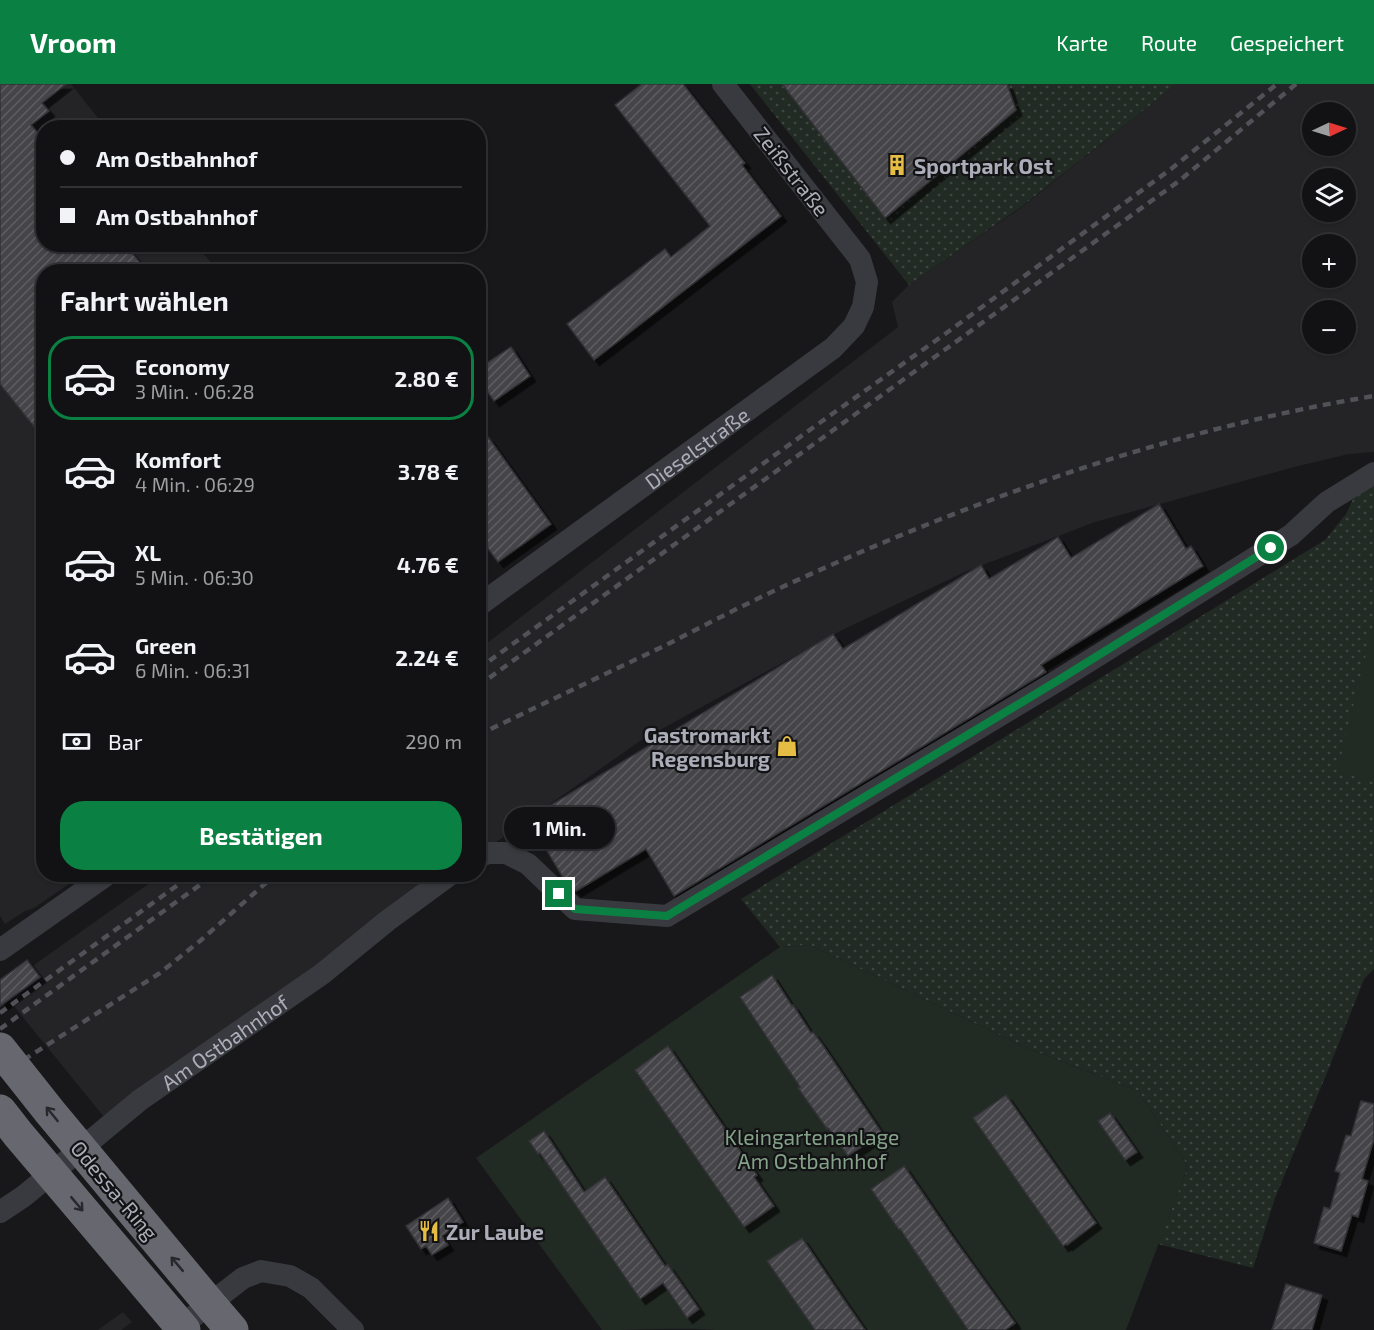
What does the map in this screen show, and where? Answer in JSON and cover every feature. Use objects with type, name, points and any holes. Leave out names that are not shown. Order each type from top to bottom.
[{"type":"highway","name":"Odessa-Ring","points":[[0,1049],[223,1319]]},
{"type":"highway","name":"Odessa-Ring","points":[[0,1111],[184,1330]]},
{"type":"street","name":"Zeißstraße","points":[[723,84],[860,259]]},
{"type":"street","name":"Dieselstraße","points":[[486,600],[833,348],[854,326],[863,307],[867,282],[860,259]]},
{"type":"street","points":[[486,854],[506,853],[528,864],[575,909],[667,916],[1057,681],[1291,535],[1327,502],[1374,473]]},
{"type":"street","points":[[0,950],[97,882]]},
{"type":"street","name":"Am Ostbahnhof","points":[[0,1212],[24,1196],[140,1100],[322,974],[439,882]]},
{"type":"street","points":[[176,1330],[243,1278],[261,1271],[290,1276],[311,1288],[353,1330]]},
{"type":"shaded area","points":[[0,84],[71,84],[99,120],[36,120],[36,252],[202,252],[212,264],[36,264],[36,882],[72,882],[34,908],[5,924],[0,916]]},
{"type":"shaded area","points":[[1177,84],[1374,84],[1374,452],[1349,454],[1294,467],[1095,522],[967,571],[842,630],[640,741],[486,849],[486,644],[898,327],[892,302],[909,285],[1022,207]]},
{"type":"shaded area","points":[[151,882],[440,882],[104,1117],[0,989]]},
{"type":"shaded area","points":[[123,1312],[132,1322],[121,1330],[98,1330]]},
{"type":"green space","points":[[750,84],[1177,84],[1021,207],[909,285]]},
{"type":"green space","points":[[1374,484],[1374,969],[1364,979],[1275,1198],[1253,1268],[1158,1244],[1188,1166],[1138,1091],[1025,1047],[810,945],[780,947],[741,899],[1325,540],[1346,514],[1353,499]]},
{"type":"green space","points":[[1374,622],[1374,781],[1337,772]]},
{"type":"green space","name":"Kleingartenanlage Am Ostbahnhof","points":[[810,945],[1025,1047],[1138,1091],[1188,1166],[1126,1330],[602,1330],[476,1158],[780,947]]},
{"type":"building","points":[[0,84],[66,84],[42,103],[49,111],[31,125],[36,131],[36,252],[131,252],[141,264],[36,264],[36,429],[0,384]]},
{"type":"building","points":[[642,84],[683,84],[745,163],[742,165],[781,216],[594,360],[567,324],[665,249],[671,257],[710,226],[615,105]]},
{"type":"building","name":"Sportpark Ost","points":[[782,84],[1007,84],[1016,110],[885,218]]},
{"type":"building","points":[[511,347],[530,376],[494,401],[486,390],[486,364]]},
{"type":"building","points":[[488,437],[551,524],[498,562],[486,546],[486,438]]},
{"type":"building","name":"Gastromarkt Regensburg","points":[[1159,504],[1186,549],[1191,546],[1203,566],[1041,665],[1046,672],[674,896],[646,849],[576,891],[565,881],[528,819],[833,634],[843,649],[981,565],[989,579],[1058,537],[1071,558]]},
{"type":"building","points":[[27,960],[40,977],[0,1006],[0,980]]},
{"type":"building","points":[[772,975],[882,1133],[848,1156],[798,1088],[800,1087],[740,997]]},
{"type":"building","points":[[668,1046],[757,1175],[754,1177],[774,1206],[744,1227],[635,1070]]},
{"type":"building","points":[[1006,1095],[1096,1223],[1067,1245],[1063,1246],[973,1118]]},
{"type":"building","points":[[1361,1101],[1374,1104],[1374,1139],[1362,1179],[1368,1181],[1358,1217],[1352,1215],[1341,1251],[1314,1243],[1324,1207],[1330,1209],[1340,1173],[1335,1171],[1346,1135],[1351,1136]]},
{"type":"building","points":[[1110,1113],[1137,1152],[1125,1160],[1098,1121]]},
{"type":"building","points":[[544,1131],[584,1192],[605,1177],[665,1266],[668,1265],[699,1309],[687,1318],[663,1283],[640,1299],[540,1153],[538,1154],[529,1141]]},
{"type":"building","points":[[904,1166],[1015,1323],[1005,1330],[968,1330],[871,1189]]},
{"type":"building","name":"Zur Laube","points":[[448,1198],[463,1222],[442,1236],[448,1245],[432,1255],[426,1246],[421,1249],[406,1226]]},
{"type":"building","points":[[802,1238],[865,1330],[815,1330],[767,1261]]},
{"type":"building","points":[[1286,1284],[1322,1295],[1312,1330],[1272,1330]]},
{"type":"railway","points":[[486,663],[1171,169],[1277,84]]},
{"type":"railway","points":[[486,680],[1179,181],[1296,84]]},
{"type":"railway","points":[[486,731],[791,583],[861,552],[1004,495],[1150,447],[1224,427],[1374,396]]},
{"type":"railway","points":[[0,1013],[182,882]]},
{"type":"railway","points":[[0,1029],[204,882]]},
{"type":"railway","points":[[0,1075],[160,973],[267,882]]},
{"type":"place","name":"Sportpark Ost","points":[[897,165]]},
{"type":"place","name":"Gastromarkt Regensburg","points":[[787,746]]},
{"type":"place","name":"Zur Laube","points":[[429,1231]]},
{"type":"route","points":[[559,894],[575,909],[667,916],[1057,681],[1271,548]]}]
